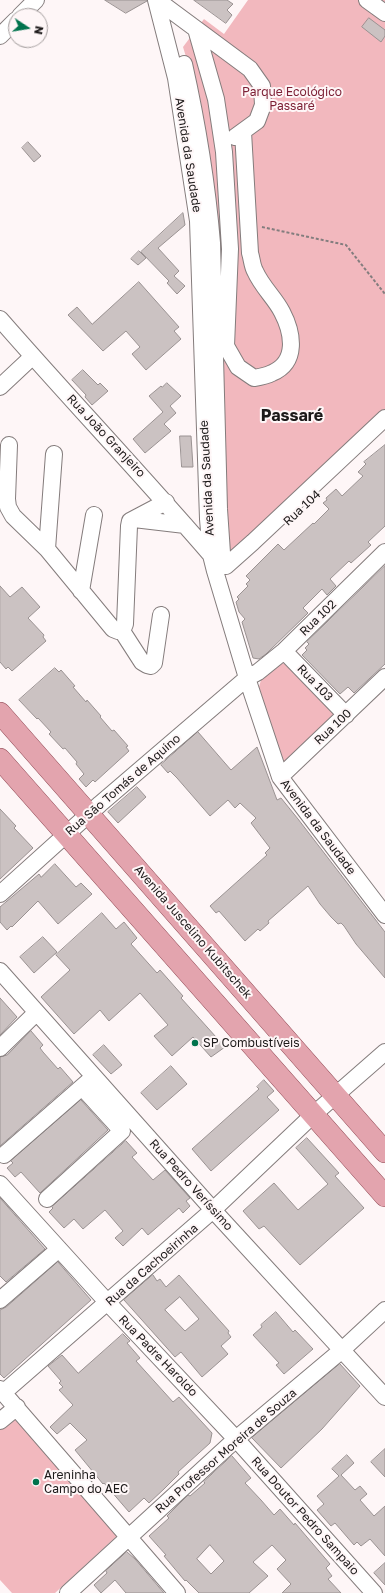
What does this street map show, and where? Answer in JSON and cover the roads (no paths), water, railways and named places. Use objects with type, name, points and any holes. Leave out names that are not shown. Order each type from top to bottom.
[{"type":"main road","name":"Avenida Juscelino Kubitschek","points":[[0,713],[385,1152]]},
{"type":"main road","points":[[0,759],[385,1196]]},
{"type":"street","points":[[28,8],[36,0]]},
{"type":"street","points":[[156,0],[250,69],[262,86],[263,105],[257,121],[223,145]]},
{"type":"street","name":"Avenida da Saudade","points":[[156,0],[176,78],[198,221],[208,519],[211,555],[247,678],[280,777],[385,914]]},
{"type":"street","points":[[367,0],[385,13]]},
{"type":"street","points":[[0,36],[8,28]]},
{"type":"street","points":[[196,29],[216,99],[223,145],[230,248],[226,346],[238,367],[254,378],[272,373],[284,365],[292,347],[290,331],[282,311],[264,289],[254,270],[250,253],[243,132]]},
{"type":"street","points":[[184,64],[195,117],[208,202],[212,243],[219,509],[222,553],[226,566],[385,418]]},
{"type":"street","name":"Rua João Granjeiro","points":[[0,319],[32,357],[166,502],[211,555]]},
{"type":"street","points":[[0,387],[32,357]]},
{"type":"street","name":"Rua 104","points":[[219,586],[385,429]]},
{"type":"street","points":[[9,445],[8,508],[13,516],[47,549],[113,630],[118,632],[122,631]]},
{"type":"street","points":[[47,549],[54,454]]},
{"type":"street","points":[[122,631],[125,624],[130,521],[166,502]]},
{"type":"street","points":[[81,591],[94,516]]},
{"type":"street","points":[[134,519],[185,525]]},
{"type":"street","name":"Rua 102","points":[[247,678],[258,672],[284,651],[385,552]]},
{"type":"street","points":[[122,631],[142,662],[151,666],[154,663],[161,615]]},
{"type":"street","name":"Rua 103","points":[[284,651],[346,715]]},
{"type":"street","name":"Rua 100","points":[[280,777],[385,677]]},
{"type":"street","name":"Rua São Tomás de Aquino","points":[[0,894],[89,813],[247,678]]},
{"type":"street","name":"Rua Pedro Veríssimo","points":[[0,971],[36,1014],[88,1082],[213,1210],[385,1397]]},
{"type":"street","points":[[0,1048],[36,1014]]},
{"type":"street","name":"Rua da Cachoeirinha","points":[[2,1391],[108,1303],[213,1210],[313,1115],[385,1052]]},
{"type":"street","points":[[4,1155],[88,1082],[122,1131],[47,1199]]},
{"type":"street","name":"Rua Padre Haroldo","points":[[0,1184],[108,1303],[236,1439]]},
{"type":"street","points":[[1,1295],[59,1249]]},
{"type":"street","name":"Rua Professor Moreira de Souza","points":[[68,1593],[236,1439],[342,1350],[385,1310]]},
{"type":"street","points":[[2,1391],[177,1593]]},
{"type":"street","points":[[0,1421],[17,1407]]},
{"type":"street","name":"Rua Doutor Pedro Sampaio","points":[[236,1439],[374,1593]]},
{"type":"place","name":"SP Combustíveis","points":[[195,1043]]},
{"type":"place","name":"Areninha Campo do AEC","points":[[36,1482]]},
{"type":"district","name":"Passaré","points":[[292,416]]},
{"type":"park label","name":"Parque Ecológico Passaré","points":[[292,99]]}]
